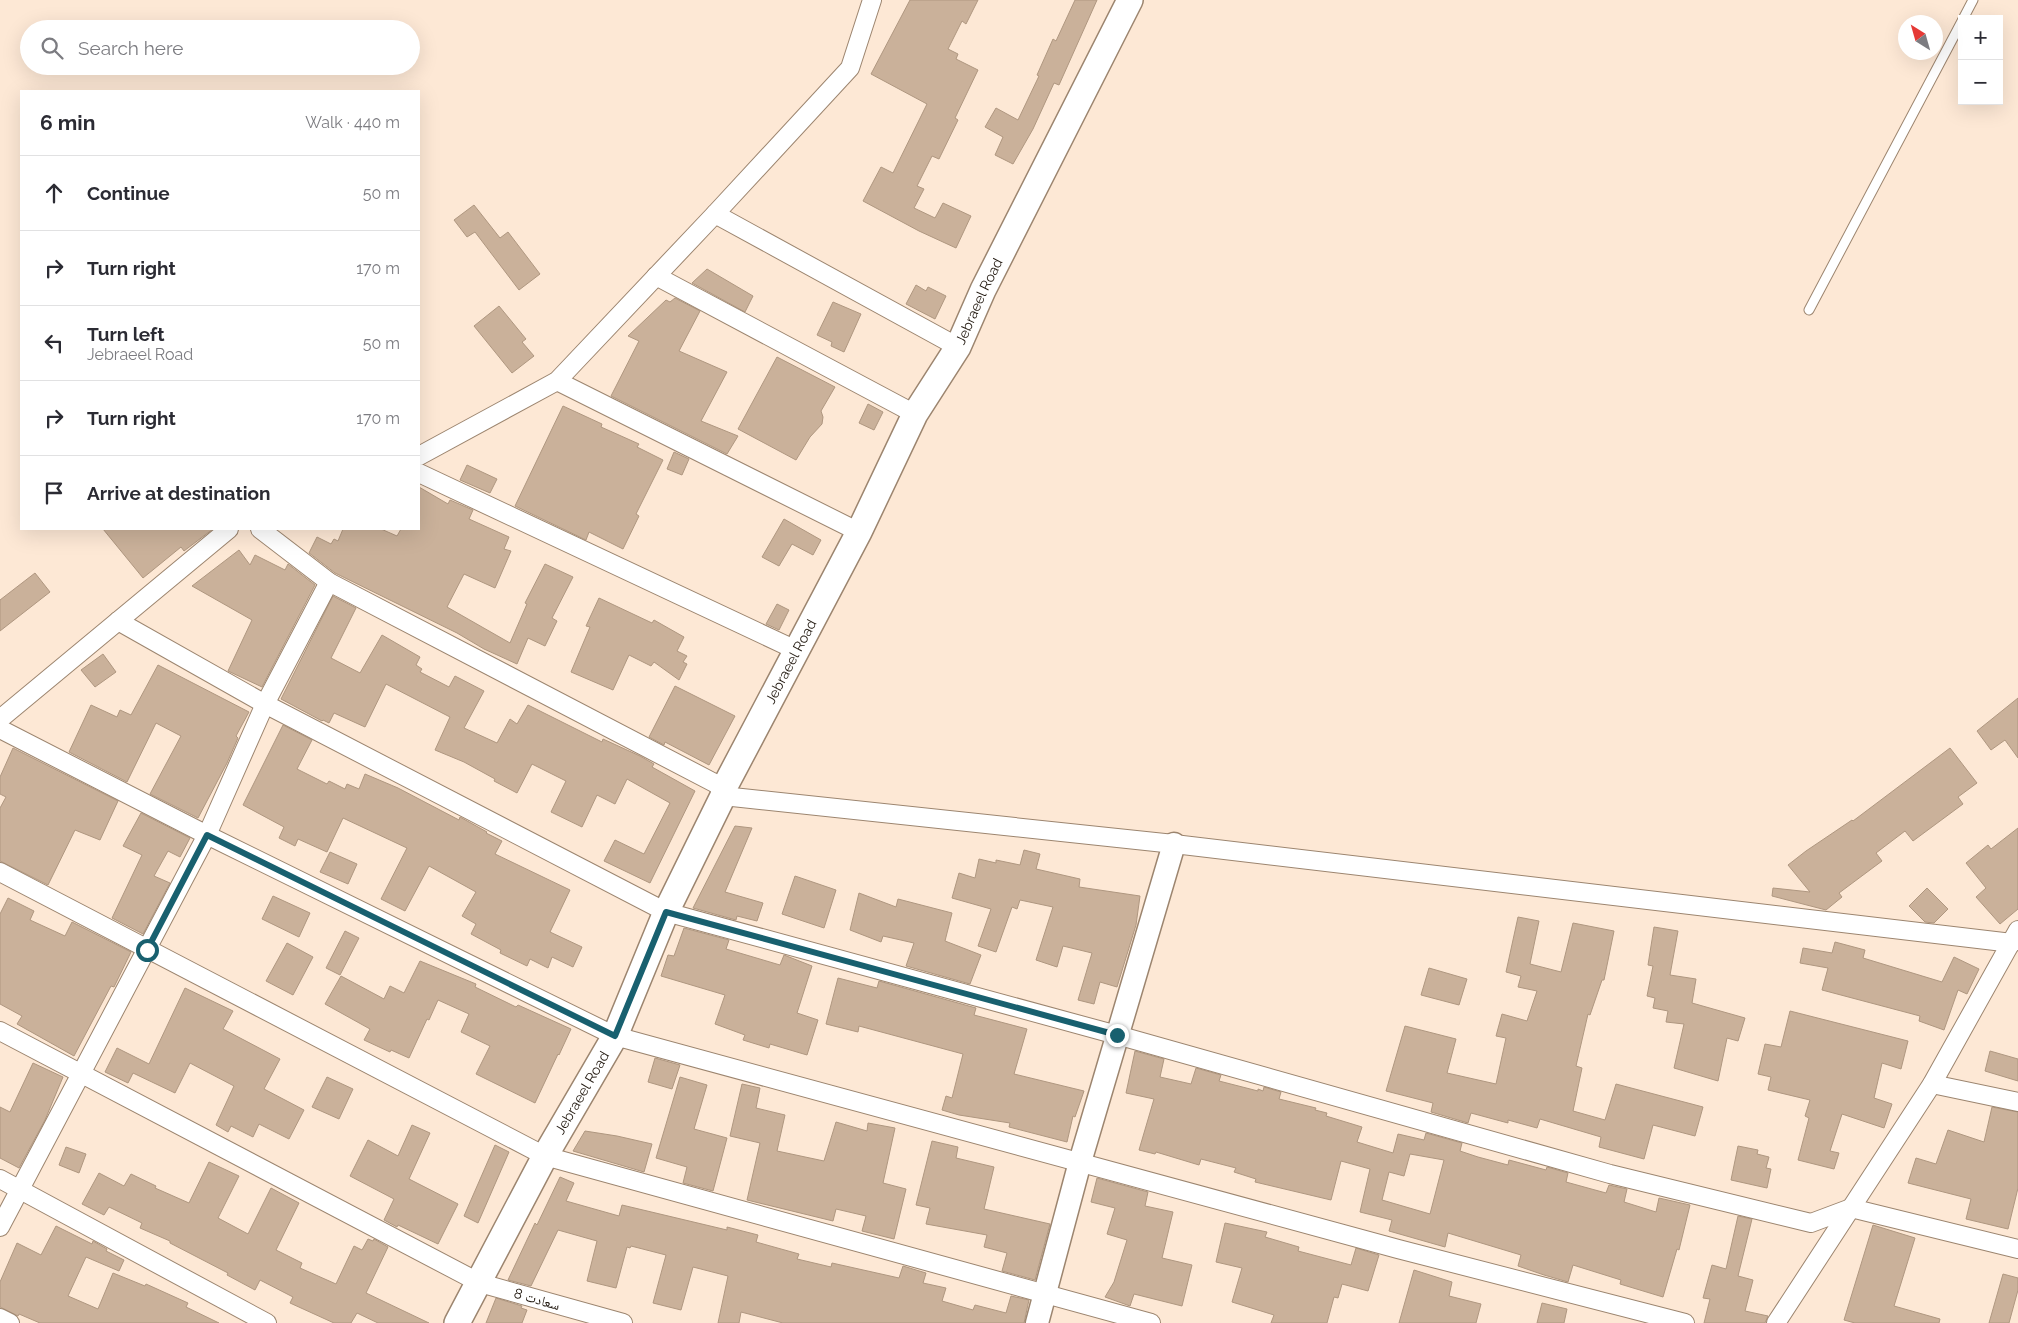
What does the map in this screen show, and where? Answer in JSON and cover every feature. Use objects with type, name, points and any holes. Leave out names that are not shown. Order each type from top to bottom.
[{"type":"main road","name":"Jebraeel Road","points":[[457,1323],[480,1283],[545,1156],[615,1036],[666,912],[723,792],[859,532],[915,414],[958,346],[983,290],[1130,0]]},
{"type":"street","points":[[420,455],[557,381],[850,68],[872,0]]},
{"type":"street","points":[[715,214],[958,346]]},
{"type":"street","points":[[656,276],[915,414]]},
{"type":"street","points":[[557,381],[859,532]]},
{"type":"street","points":[[420,473],[798,651]]},
{"type":"street","points":[[0,719],[228,530]]},
{"type":"street","points":[[261,530],[330,582],[723,792],[1174,844],[2015,936],[1932,1084],[1776,1323]]},
{"type":"street","points":[[0,1227],[207,835],[264,704],[330,582]]},
{"type":"street","points":[[118,621],[264,704],[666,912],[1117,1035],[1610,1174],[1811,1223],[1851,1208],[2018,1249]]},
{"type":"street","points":[[0,729],[207,835],[615,1036],[1398,1249],[1685,1323]]},
{"type":"street","points":[[1037,1323],[1080,1162],[1174,844]]},
{"type":"street","points":[[0,872],[545,1156],[1150,1323]]},
{"type":"street","name":"سعادت 8","points":[[0,1031],[480,1283],[623,1323]]},
{"type":"street","points":[[1932,1084],[2018,1102]]},
{"type":"street","points":[[0,1179],[267,1323]]},
{"type":"street","points":[[0,1318],[10,1323]]},
{"type":"lane","points":[[1965,15],[1973,0]]},
{"type":"lane","points":[[1809,310],[1958,28]]},
{"type":"building","points":[[910,0],[978,0],[966,24],[962,21],[948,49],[958,54],[956,59],[978,70],[955,118],[958,120],[939,159],[932,156],[917,186],[924,189],[914,208],[935,218],[943,203],[971,216],[956,248],[919,231],[863,201],[881,167],[893,173],[927,104],[871,74]]},
{"type":"building","points":[[1075,0],[1097,0],[1059,85],[1054,83],[1033,129],[1013,164],[995,155],[1003,137],[985,127],[996,108],[1018,120],[1039,76],[1037,75],[1053,39],[1056,41]]},
{"type":"building","points":[[474,205],[500,238],[508,232],[540,274],[519,290],[475,232],[467,237],[454,220]]},
{"type":"building","points":[[707,269],[753,296],[745,312],[692,283]]},
{"type":"building","points":[[916,285],[926,291],[928,287],[946,296],[935,319],[906,304]]},
{"type":"building","points":[[675,298],[700,311],[679,351],[727,372],[701,421],[738,436],[727,454],[611,396],[639,341],[628,336],[666,300],[670,302]]},
{"type":"building","points":[[833,302],[861,314],[844,352],[831,346],[832,342],[817,335]]},
{"type":"building","points":[[499,306],[526,339],[522,342],[534,356],[512,373],[474,326]]},
{"type":"building","points":[[777,357],[835,387],[821,411],[823,417],[822,424],[810,437],[796,460],[738,429]]},
{"type":"building","points":[[868,404],[883,412],[874,430],[859,423]]},
{"type":"building","points":[[563,406],[602,424],[601,427],[639,444],[637,447],[663,460],[636,514],[639,516],[623,549],[589,532],[586,540],[515,506]]},
{"type":"building","points":[[674,452],[689,459],[682,475],[667,469]]},
{"type":"building","points":[[467,465],[497,479],[490,493],[460,480]]},
{"type":"building","points":[[420,488],[448,504],[450,500],[473,510],[469,519],[509,537],[504,549],[511,551],[495,588],[464,574],[447,607],[510,643],[527,604],[525,603],[545,564],[573,577],[552,618],[557,621],[545,646],[528,638],[517,664],[335,573],[309,553],[317,537],[331,544],[334,539],[338,541],[343,530],[383,530],[397,536],[400,530],[420,530]]},
{"type":"building","points":[[784,519],[821,540],[813,555],[792,544],[779,566],[762,557]]},
{"type":"building","points":[[104,530],[212,530],[184,551],[181,547],[143,578]]},
{"type":"building","points":[[239,550],[250,565],[255,555],[285,570],[288,564],[315,585],[262,687],[228,671],[252,620],[192,586]]},
{"type":"building","points":[[35,573],[50,592],[0,631],[0,600]]},
{"type":"building","points":[[333,596],[356,608],[331,658],[360,673],[382,635],[420,657],[416,665],[422,669],[420,672],[449,687],[455,676],[484,691],[464,728],[497,743],[510,719],[517,724],[528,705],[602,742],[603,739],[640,756],[654,764],[652,767],[695,791],[650,883],[604,861],[615,840],[644,854],[670,803],[627,779],[615,804],[597,795],[582,827],[551,812],[566,781],[532,764],[517,793],[464,762],[435,750],[450,717],[386,684],[365,727],[334,713],[329,723],[322,721],[281,699]]},
{"type":"building","points":[[599,598],[652,623],[654,620],[684,637],[677,651],[687,656],[683,662],[687,664],[679,680],[654,662],[651,666],[629,655],[613,690],[571,672],[590,627],[586,626]]},
{"type":"building","points":[[777,604],[789,610],[779,630],[766,624]]},
{"type":"building","points":[[103,654],[116,672],[95,687],[81,670]]},
{"type":"building","points":[[158,665],[249,712],[236,736],[238,738],[227,763],[198,818],[150,794],[181,736],[156,723],[127,782],[69,752],[91,705],[117,717],[120,710],[131,715]]},
{"type":"building","points":[[675,686],[735,716],[709,765],[665,742],[664,745],[649,737]]},
{"type":"building","points":[[2018,698],[2018,758],[2005,740],[1991,750],[1977,731]]},
{"type":"building","points":[[283,725],[312,740],[297,769],[327,784],[329,781],[345,789],[347,784],[359,789],[365,774],[398,788],[459,820],[460,817],[487,832],[502,841],[495,854],[570,890],[550,932],[582,947],[573,967],[552,957],[548,968],[530,959],[527,966],[500,953],[501,950],[471,934],[476,924],[462,916],[476,892],[429,866],[405,911],[381,899],[407,848],[343,818],[327,852],[298,839],[295,846],[279,838],[284,827],[243,805]]},
{"type":"building","points":[[13,748],[118,801],[100,840],[75,830],[48,885],[0,861],[0,808],[6,797],[0,794],[0,777]]},
{"type":"building","points":[[1950,748],[1977,783],[1958,797],[1963,804],[1913,841],[1905,831],[1876,853],[1882,861],[1839,893],[1842,897],[1826,910],[1772,896],[1773,888],[1810,892],[1788,865],[1806,851],[1853,821]]},
{"type":"building","points":[[141,813],[190,838],[180,857],[168,851],[154,876],[170,883],[143,934],[112,918],[142,855],[123,846]]},
{"type":"building","points":[[735,826],[752,828],[725,892],[763,903],[757,921],[737,916],[736,920],[693,908]]},
{"type":"building","points":[[2018,828],[2018,909],[2000,924],[1976,897],[1986,888],[1966,863],[1988,845],[1991,849]]},
{"type":"building","points":[[1024,850],[1040,854],[1036,869],[1080,879],[1079,887],[1140,896],[1136,925],[1117,987],[1100,982],[1094,1004],[1078,1000],[1092,953],[1063,946],[1057,967],[1036,960],[1053,907],[1020,900],[1017,909],[1012,907],[996,952],[978,946],[991,909],[952,898],[959,873],[975,878],[979,859],[1020,865]]},
{"type":"building","points":[[330,852],[357,864],[348,884],[320,872]]},
{"type":"building","points":[[795,876],[836,890],[824,928],[782,914]]},
{"type":"building","points":[[1927,888],[1948,909],[1934,923],[1925,922],[1909,906]]},
{"type":"building","points":[[859,893],[896,907],[898,899],[952,913],[945,941],[981,955],[970,984],[906,966],[914,943],[883,936],[881,942],[850,930]]},
{"type":"building","points":[[273,896],[310,913],[299,937],[262,919]]},
{"type":"building","points":[[8,898],[34,911],[30,920],[65,936],[72,922],[131,952],[114,987],[111,986],[74,1056],[17,1024],[22,1016],[0,1004],[0,914]]},
{"type":"building","points":[[1518,917],[1539,921],[1530,964],[1561,972],[1573,923],[1614,931],[1604,980],[1602,980],[1590,1015],[1588,1014],[1576,1066],[1582,1068],[1573,1111],[1605,1120],[1616,1084],[1703,1107],[1695,1136],[1653,1125],[1644,1159],[1599,1147],[1601,1137],[1540,1119],[1537,1128],[1508,1120],[1508,1123],[1471,1113],[1468,1123],[1431,1112],[1433,1103],[1386,1091],[1405,1026],[1456,1039],[1447,1073],[1496,1084],[1506,1038],[1496,1036],[1502,1014],[1527,1021],[1537,991],[1518,987],[1521,976],[1506,972]]},
{"type":"building","points":[[1654,927],[1678,931],[1670,975],[1696,979],[1692,1003],[1745,1018],[1738,1041],[1727,1038],[1718,1081],[1674,1068],[1684,1024],[1666,1022],[1668,1011],[1653,1008],[1655,998],[1647,996],[1653,966],[1648,965]]},
{"type":"building","points":[[684,928],[729,940],[726,949],[780,965],[784,955],[812,966],[797,1013],[818,1020],[807,1055],[770,1044],[769,1048],[743,1040],[745,1035],[715,1024],[725,995],[661,976],[668,955],[674,956]]},
{"type":"building","points":[[345,931],[359,938],[340,975],[326,968]]},
{"type":"building","points":[[1835,942],[1865,950],[1863,958],[1942,982],[1954,957],[1979,969],[1967,994],[1958,990],[1944,1030],[1919,1021],[1920,1016],[1822,990],[1828,968],[1800,963],[1803,948],[1832,953]]},
{"type":"building","points":[[287,943],[313,957],[293,995],[266,981]]},
{"type":"building","points":[[420,961],[476,984],[475,987],[516,1007],[518,1005],[571,1029],[535,1103],[476,1074],[490,1046],[461,1032],[469,1014],[438,1000],[409,1058],[364,1040],[370,1029],[325,1004],[341,976],[384,999],[390,986],[404,993]]},
{"type":"building","points":[[1429,968],[1467,979],[1459,1005],[1421,995]]},
{"type":"building","points":[[838,978],[877,988],[879,981],[976,1008],[974,1015],[1027,1029],[1014,1074],[1084,1091],[1075,1117],[1073,1116],[1067,1142],[1009,1127],[1010,1123],[959,1115],[942,1110],[946,1096],[952,1098],[963,1054],[859,1026],[858,1032],[826,1024]]},
{"type":"building","points":[[185,988],[233,1011],[223,1029],[280,1059],[264,1089],[304,1110],[289,1139],[259,1124],[253,1137],[231,1126],[228,1132],[216,1125],[234,1086],[190,1063],[175,1093],[133,1073],[128,1083],[105,1072],[117,1048],[149,1064]]},
{"type":"building","points":[[1790,1011],[1908,1041],[1901,1069],[1882,1063],[1874,1098],[1892,1104],[1884,1128],[1842,1114],[1830,1151],[1839,1153],[1834,1169],[1798,1160],[1809,1118],[1805,1116],[1810,1100],[1768,1090],[1771,1077],[1758,1074],[1765,1044],[1781,1047]]},
{"type":"building","points":[[1135,1051],[1164,1059],[1160,1077],[1191,1084],[1196,1068],[1221,1075],[1219,1081],[1258,1091],[1258,1089],[1263,1091],[1264,1087],[1281,1092],[1279,1099],[1316,1108],[1315,1110],[1327,1113],[1326,1116],[1362,1127],[1357,1142],[1393,1153],[1398,1134],[1424,1140],[1426,1133],[1462,1143],[1460,1151],[1478,1157],[1508,1165],[1509,1160],[1546,1170],[1547,1167],[1568,1173],[1566,1182],[1606,1193],[1609,1185],[1627,1189],[1624,1202],[1656,1212],[1659,1198],[1690,1205],[1679,1250],[1677,1249],[1663,1297],[1620,1284],[1621,1280],[1573,1265],[1568,1282],[1518,1266],[1521,1255],[1448,1233],[1445,1247],[1389,1231],[1392,1220],[1360,1212],[1370,1169],[1341,1161],[1331,1200],[1255,1182],[1256,1179],[1234,1172],[1236,1168],[1201,1159],[1199,1165],[1156,1152],[1155,1154],[1139,1150],[1154,1099],[1126,1093]],"holes":[[[1410,1154],[1444,1160],[1430,1214],[1382,1200],[1389,1172],[1404,1176]]]},
{"type":"building","points":[[1990,1051],[2018,1059],[2018,1081],[1985,1071]]},
{"type":"building","points":[[655,1058],[680,1065],[672,1089],[648,1082]]},
{"type":"building","points":[[33,1063],[63,1077],[45,1120],[19,1168],[0,1158],[0,1107],[10,1112]]},
{"type":"building","points":[[327,1077],[353,1089],[339,1119],[312,1107]]},
{"type":"building","points":[[680,1077],[707,1085],[694,1129],[727,1138],[713,1191],[683,1183],[687,1167],[656,1158]]},
{"type":"building","points":[[742,1084],[760,1088],[756,1108],[785,1115],[777,1151],[824,1161],[836,1122],[867,1131],[868,1123],[895,1128],[883,1183],[906,1189],[894,1239],[862,1231],[866,1216],[836,1209],[833,1221],[747,1200],[760,1143],[730,1136]]},
{"type":"building","points":[[1992,1107],[2018,1112],[2018,1188],[2008,1229],[1966,1219],[1971,1199],[1908,1183],[1916,1158],[1936,1164],[1948,1130],[1984,1142]]},
{"type":"building","points":[[412,1125],[430,1133],[409,1179],[458,1204],[438,1244],[384,1220],[394,1199],[350,1176],[368,1140],[398,1156]]},
{"type":"building","points":[[585,1131],[652,1144],[644,1172],[573,1151]]},
{"type":"building","points":[[932,1141],[958,1147],[956,1158],[994,1167],[984,1209],[1050,1224],[1035,1280],[1002,1271],[1007,1253],[984,1247],[987,1235],[926,1224],[930,1208],[916,1205]]},
{"type":"building","points":[[495,1145],[509,1152],[478,1223],[464,1216]]},
{"type":"building","points":[[1738,1146],[1758,1150],[1757,1154],[1769,1157],[1766,1168],[1771,1169],[1767,1188],[1731,1180]]},
{"type":"building","points":[[66,1147],[86,1154],[79,1173],[59,1165]]},
{"type":"building","points":[[209,1162],[239,1176],[218,1218],[248,1234],[271,1188],[299,1203],[276,1250],[302,1263],[300,1268],[336,1284],[354,1246],[362,1250],[368,1239],[373,1241],[374,1239],[388,1247],[366,1293],[429,1323],[378,1323],[357,1313],[351,1323],[334,1323],[290,1303],[293,1297],[260,1280],[255,1290],[227,1275],[228,1273],[170,1243],[170,1241],[140,1228],[142,1223],[109,1207],[104,1215],[82,1204],[99,1173],[124,1186],[131,1174],[156,1186],[155,1188],[189,1203]]},
{"type":"building","points":[[560,1177],[574,1183],[566,1201],[619,1216],[622,1205],[727,1230],[727,1227],[758,1235],[756,1242],[799,1254],[797,1259],[831,1267],[832,1263],[899,1278],[903,1266],[926,1273],[923,1283],[946,1288],[942,1301],[973,1310],[975,1305],[1006,1313],[1011,1296],[1029,1300],[1024,1323],[783,1323],[741,1312],[739,1323],[718,1323],[728,1276],[693,1267],[681,1310],[653,1303],[666,1255],[631,1246],[630,1248],[627,1247],[616,1288],[587,1281],[597,1241],[558,1230],[531,1286],[508,1280],[535,1223],[537,1225]]},
{"type":"building","points":[[1097,1178],[1148,1192],[1145,1206],[1173,1212],[1162,1258],[1192,1265],[1182,1306],[1134,1294],[1130,1306],[1105,1297],[1114,1282],[1127,1240],[1107,1234],[1115,1208],[1091,1202]]},
{"type":"building","points":[[1738,1216],[1752,1219],[1738,1276],[1753,1280],[1745,1311],[1768,1316],[1765,1323],[1704,1323],[1710,1299],[1703,1298],[1712,1265],[1726,1269]]},
{"type":"building","points":[[1225,1223],[1267,1232],[1265,1237],[1299,1247],[1298,1251],[1351,1265],[1356,1248],[1379,1255],[1368,1291],[1342,1284],[1338,1298],[1334,1297],[1327,1323],[1271,1323],[1274,1315],[1232,1302],[1242,1268],[1216,1262]]},
{"type":"building","points":[[1873,1225],[1915,1238],[1894,1306],[1940,1319],[1939,1323],[1855,1323],[1844,1320]]},
{"type":"building","points":[[56,1226],[92,1244],[93,1241],[107,1249],[106,1251],[124,1260],[119,1271],[86,1257],[68,1296],[98,1309],[113,1273],[145,1286],[146,1284],[188,1303],[186,1307],[219,1323],[40,1323],[19,1314],[18,1316],[0,1307],[0,1282],[17,1243],[41,1255]]},
{"type":"building","points":[[1414,1270],[1452,1282],[1449,1296],[1481,1304],[1476,1323],[1399,1323]]},
{"type":"building","points":[[2003,1274],[2018,1278],[2018,1290],[2009,1323],[1989,1323]]},
{"type":"building","points":[[496,1298],[522,1306],[521,1308],[527,1310],[522,1323],[486,1323]]},
{"type":"building","points":[[1542,1303],[1567,1309],[1564,1323],[1537,1323]]},
{"type":"route","points":[[147,950],[207,835],[615,1036],[666,912],[1117,1035]]}]
